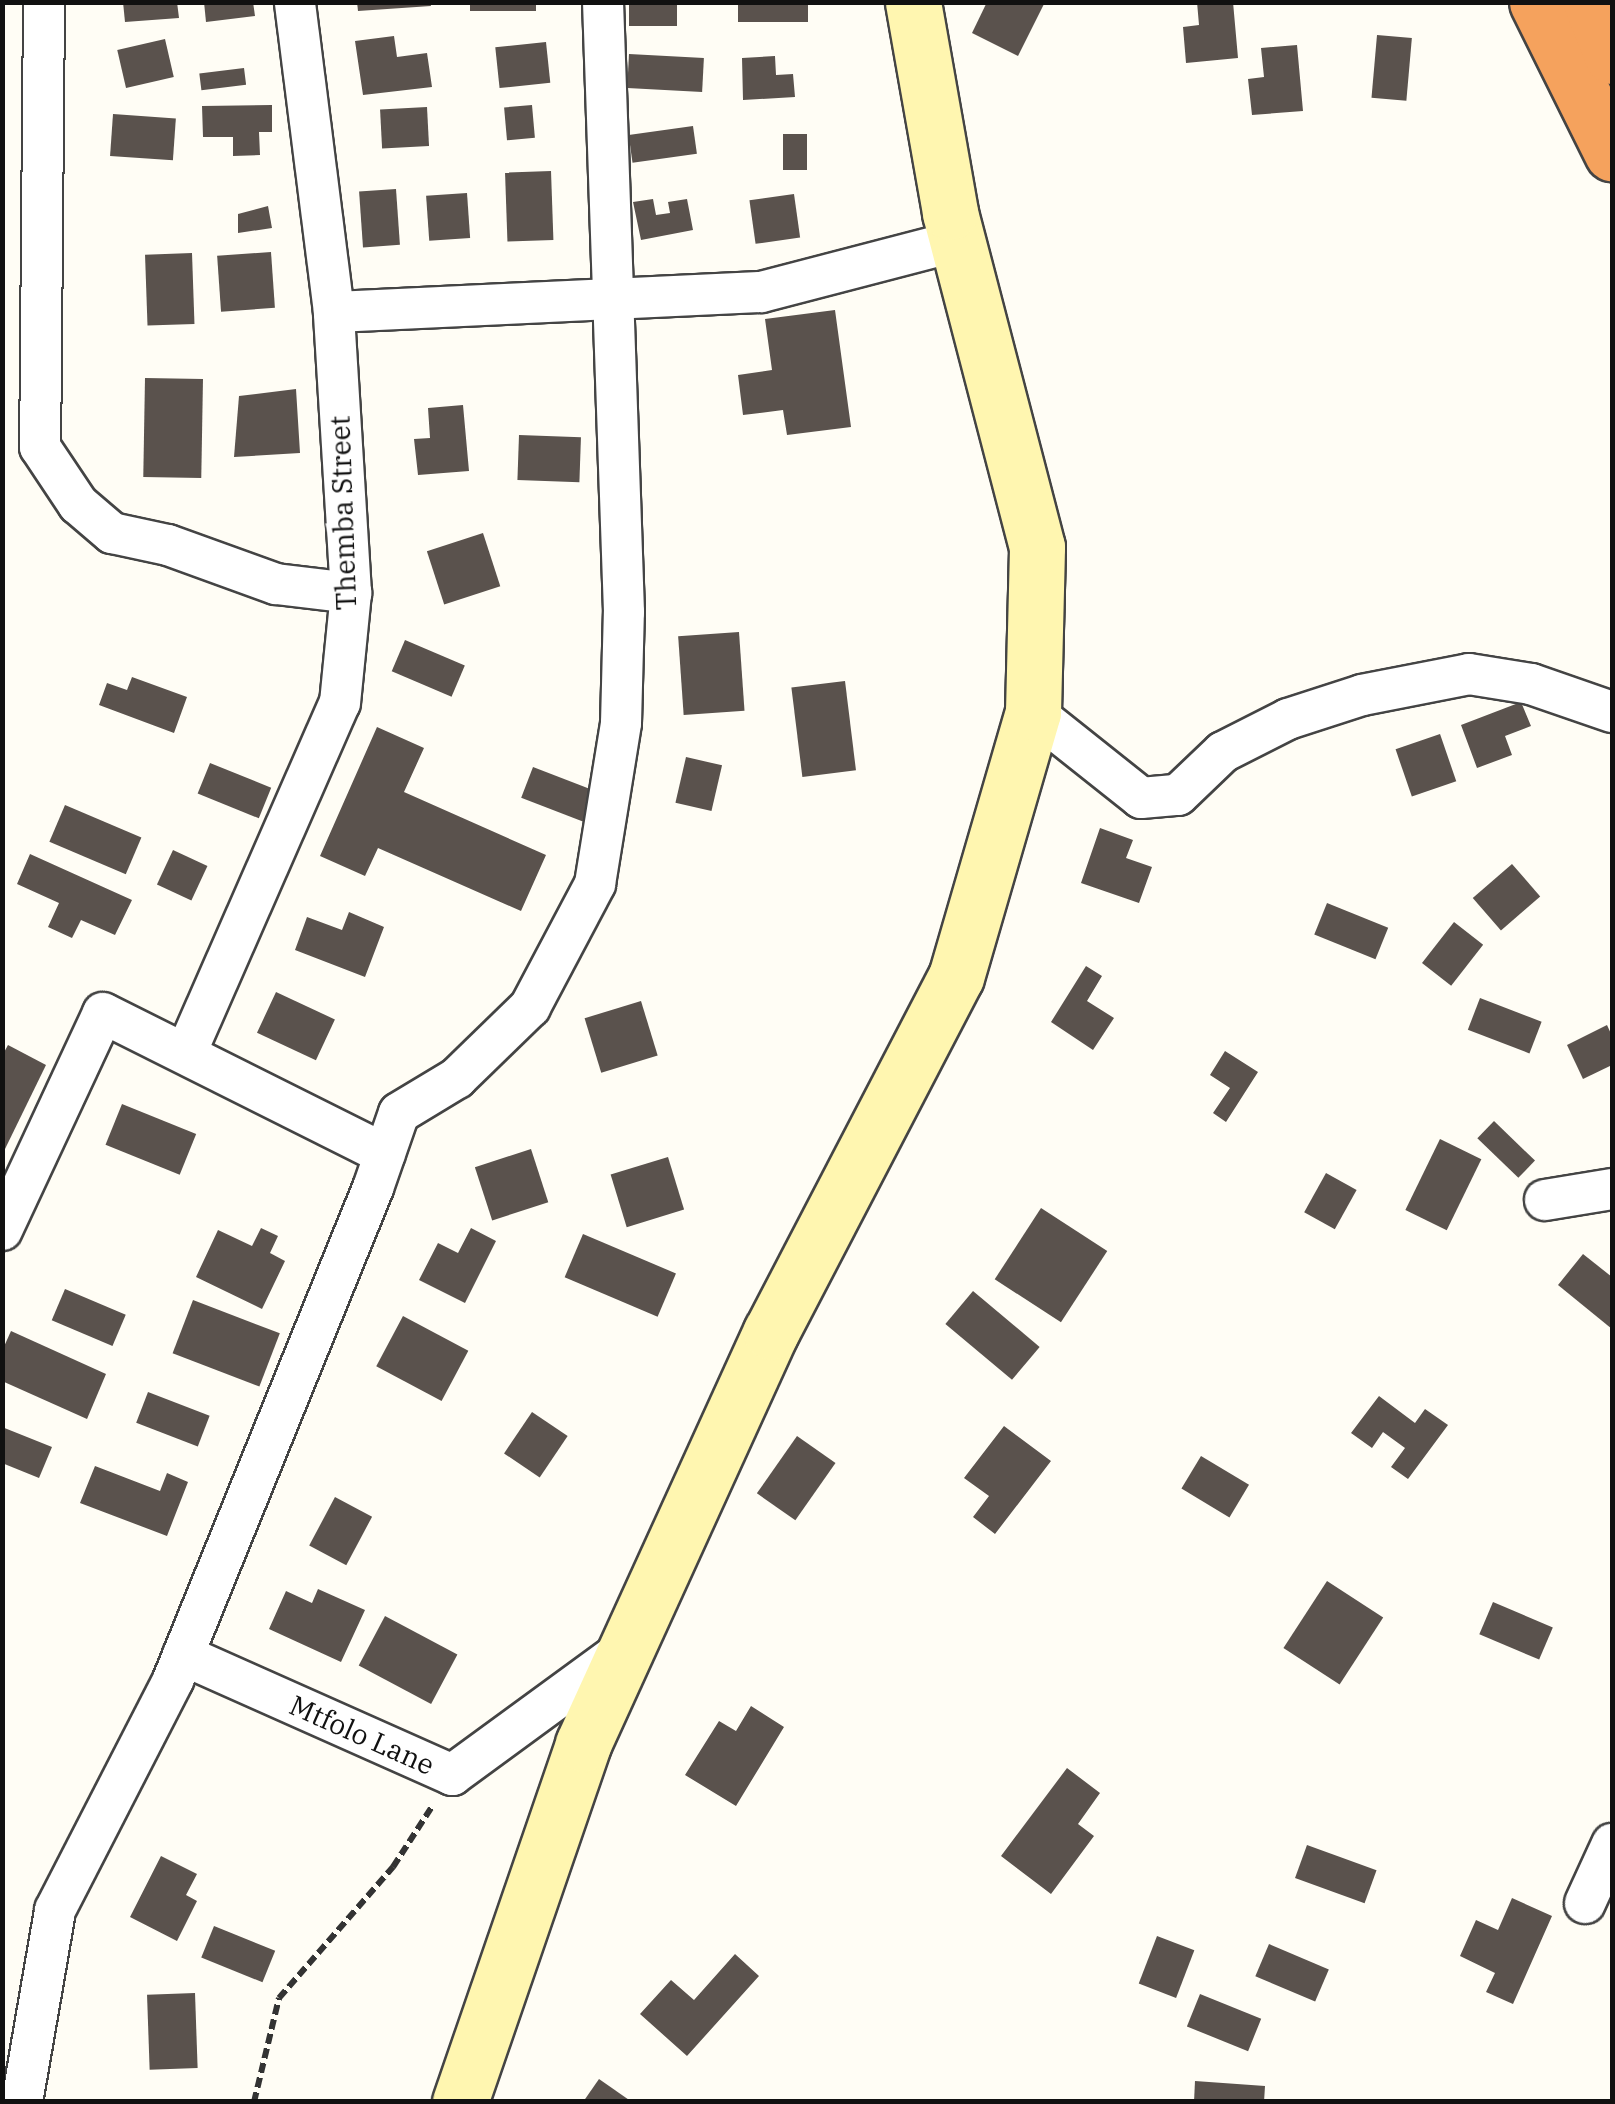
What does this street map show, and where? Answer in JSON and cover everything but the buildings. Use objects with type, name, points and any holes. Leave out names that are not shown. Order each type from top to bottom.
[{"type":"highway","points":[[1537,2],[1612,154]]},
{"type":"highway","points":[[1591,2],[1612,56]]},
{"type":"street","points":[[44,2],[40,447],[78,504],[112,533],[168,545],[276,584],[350,593]]},
{"type":"street","name":"Themba Street","points":[[186,1052],[340,703],[350,593],[334,312],[295,2]]},
{"type":"street","points":[[22,2102],[55,1910],[182,1655],[399,1113],[458,1078],[530,1007],[596,884],[621,723],[624,612],[603,2]]},
{"type":"street","points":[[460,2102],[582,1744],[772,1332],[956,976],[1033,712],[1037,547],[958,241],[914,2]]},
{"type":"street","points":[[334,312],[762,292],[958,241]]},
{"type":"street","points":[[1033,712],[1141,798],[1178,795],[1223,752],[1288,720],[1362,695],[1469,674],[1531,684],[1612,712]]},
{"type":"street","points":[[2,1230],[103,1013],[385,1154]]},
{"type":"street","points":[[1546,1200],[1612,1189]]},
{"type":"street","name":"Mtfolo Lane","points":[[182,1655],[452,1775],[627,1647]]},
{"type":"street","points":[[1585,1903],[1612,1844]]},
{"type":"path","points":[[254,2102],[278,1998],[393,1867],[452,1775]]}]
